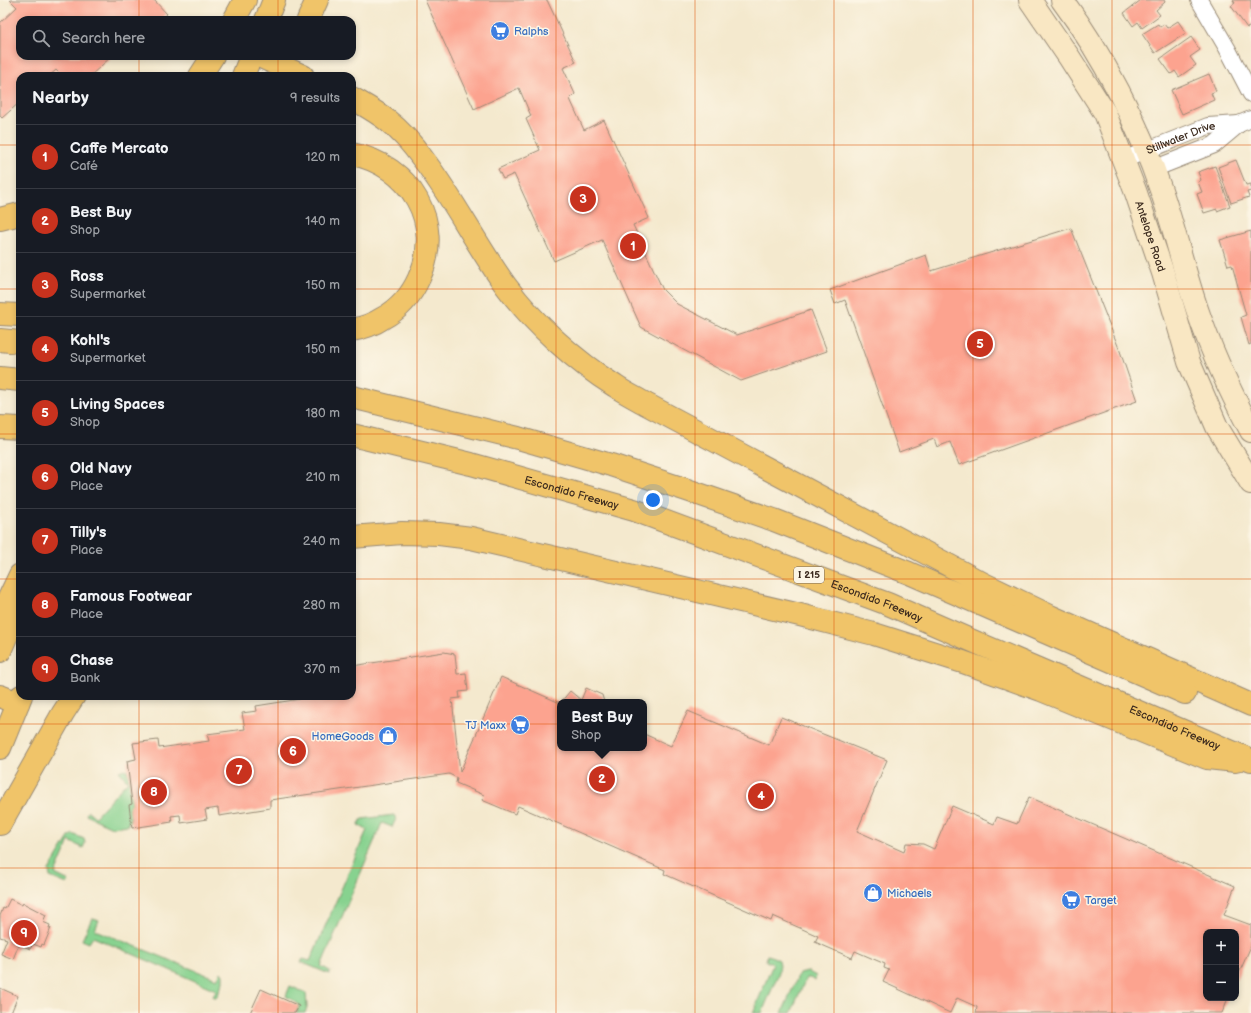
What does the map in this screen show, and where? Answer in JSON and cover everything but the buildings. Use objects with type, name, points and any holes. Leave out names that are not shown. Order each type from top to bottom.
[{"type":"main road","points":[[236,16],[245,0]]},
{"type":"main road","points":[[268,16],[274,0]]},
{"type":"main road","points":[[310,16],[317,0]]},
{"type":"main road","name":"Antelope Road","points":[[1030,0],[1069,57],[1104,113],[1123,160],[1163,273],[1189,362],[1217,427],[1251,483]]},
{"type":"main road","name":"Antelope Road","points":[[1062,0],[1099,57],[1139,133],[1165,200],[1198,312],[1233,397],[1251,431]]},
{"type":"main road","points":[[203,72],[210,60]]},
{"type":"main road","points":[[245,72],[249,60]]},
{"type":"main road","points":[[269,60],[291,69]]},
{"type":"main road","points":[[356,100],[389,121],[416,150],[432,170],[506,286],[522,306],[585,365],[615,386],[646,404],[984,584],[1050,616],[1251,705]]},
{"type":"main road","points":[[356,155],[383,164],[404,181],[415,195],[425,218],[428,240],[425,261],[421,274],[407,299],[394,311],[380,320],[365,327],[356,329]]},
{"type":"main road","points":[[0,219],[16,215]]},
{"type":"main road","points":[[0,314],[16,315]]},
{"type":"main road","points":[[0,340],[16,342]]},
{"type":"main road","points":[[0,378],[16,380]]},
{"type":"main road","points":[[356,398],[518,438],[626,470],[766,518],[909,573],[1251,720]]},
{"type":"main road","points":[[0,427],[16,428]]},
{"type":"main road","name":"Escondido Freeway","points":[[356,437],[470,464],[642,513],[888,604],[1251,760]]},
{"type":"main road","points":[[356,537],[402,533],[439,534],[471,538],[800,615],[874,634],[963,662],[1041,690],[1207,758],[1251,763]]},
{"type":"main road","points":[[0,617],[16,583]]},
{"type":"main road","points":[[0,651],[16,614]]},
{"type":"main road","points":[[0,748],[13,698]]},
{"type":"main road","points":[[0,824],[71,700]]},
{"type":"street","points":[[1199,0],[1227,48],[1251,94]]},
{"type":"street","name":"Stillwater Drive","points":[[1123,160],[1150,160],[1208,126],[1245,121]]},
{"type":"green space","points":[[124,769],[127,770],[132,804],[129,806],[131,821],[128,822],[128,825],[112,827],[86,815],[88,811],[95,817],[128,781],[119,771]]},
{"type":"green space","points":[[394,815],[396,819],[392,827],[382,823],[321,966],[330,971],[329,974],[301,962],[303,959],[310,961],[367,830],[358,825],[362,819]]},
{"type":"green space","points":[[73,834],[84,839],[85,843],[83,848],[69,841],[55,874],[69,881],[67,884],[50,877],[49,870],[69,837]]},
{"type":"green space","points":[[92,918],[99,920],[95,930],[217,979],[221,972],[223,975],[223,982],[217,997],[213,997],[216,990],[93,937],[89,943],[82,940]]},
{"type":"green space","points":[[767,955],[779,960],[779,972],[762,1013],[753,1013],[773,964],[766,961]]},
{"type":"green space","points":[[807,971],[816,976],[815,981],[810,978],[806,978],[791,1013],[782,1013],[798,976],[800,973]]},
{"type":"green space","points":[[290,986],[306,993],[307,1007],[305,1013],[296,1013],[300,1005],[286,996]]},
{"type":"place","name":"Ralphs","points":[[500,31]]},
{"type":"place","name":"Ross","points":[[583,199]]},
{"type":"place","name":"Caffe Mercato","points":[[633,246]]},
{"type":"place","name":"Living Spaces","points":[[980,344]]},
{"type":"place","name":"TJ Maxx","points":[[520,725]]},
{"type":"place","name":"HomeGoods","points":[[388,736]]},
{"type":"place","name":"Old Navy","points":[[293,751]]},
{"type":"place","name":"Tilly's","points":[[239,771]]},
{"type":"place","name":"Best Buy","points":[[602,779]]},
{"type":"place","name":"Famous Footwear","points":[[154,792]]},
{"type":"place","name":"Kohl's","points":[[761,796]]},
{"type":"place","name":"Michaels","points":[[873,893]]},
{"type":"place","name":"Target","points":[[1071,900]]},
{"type":"place","name":"Chase","points":[[24,933]]}]
